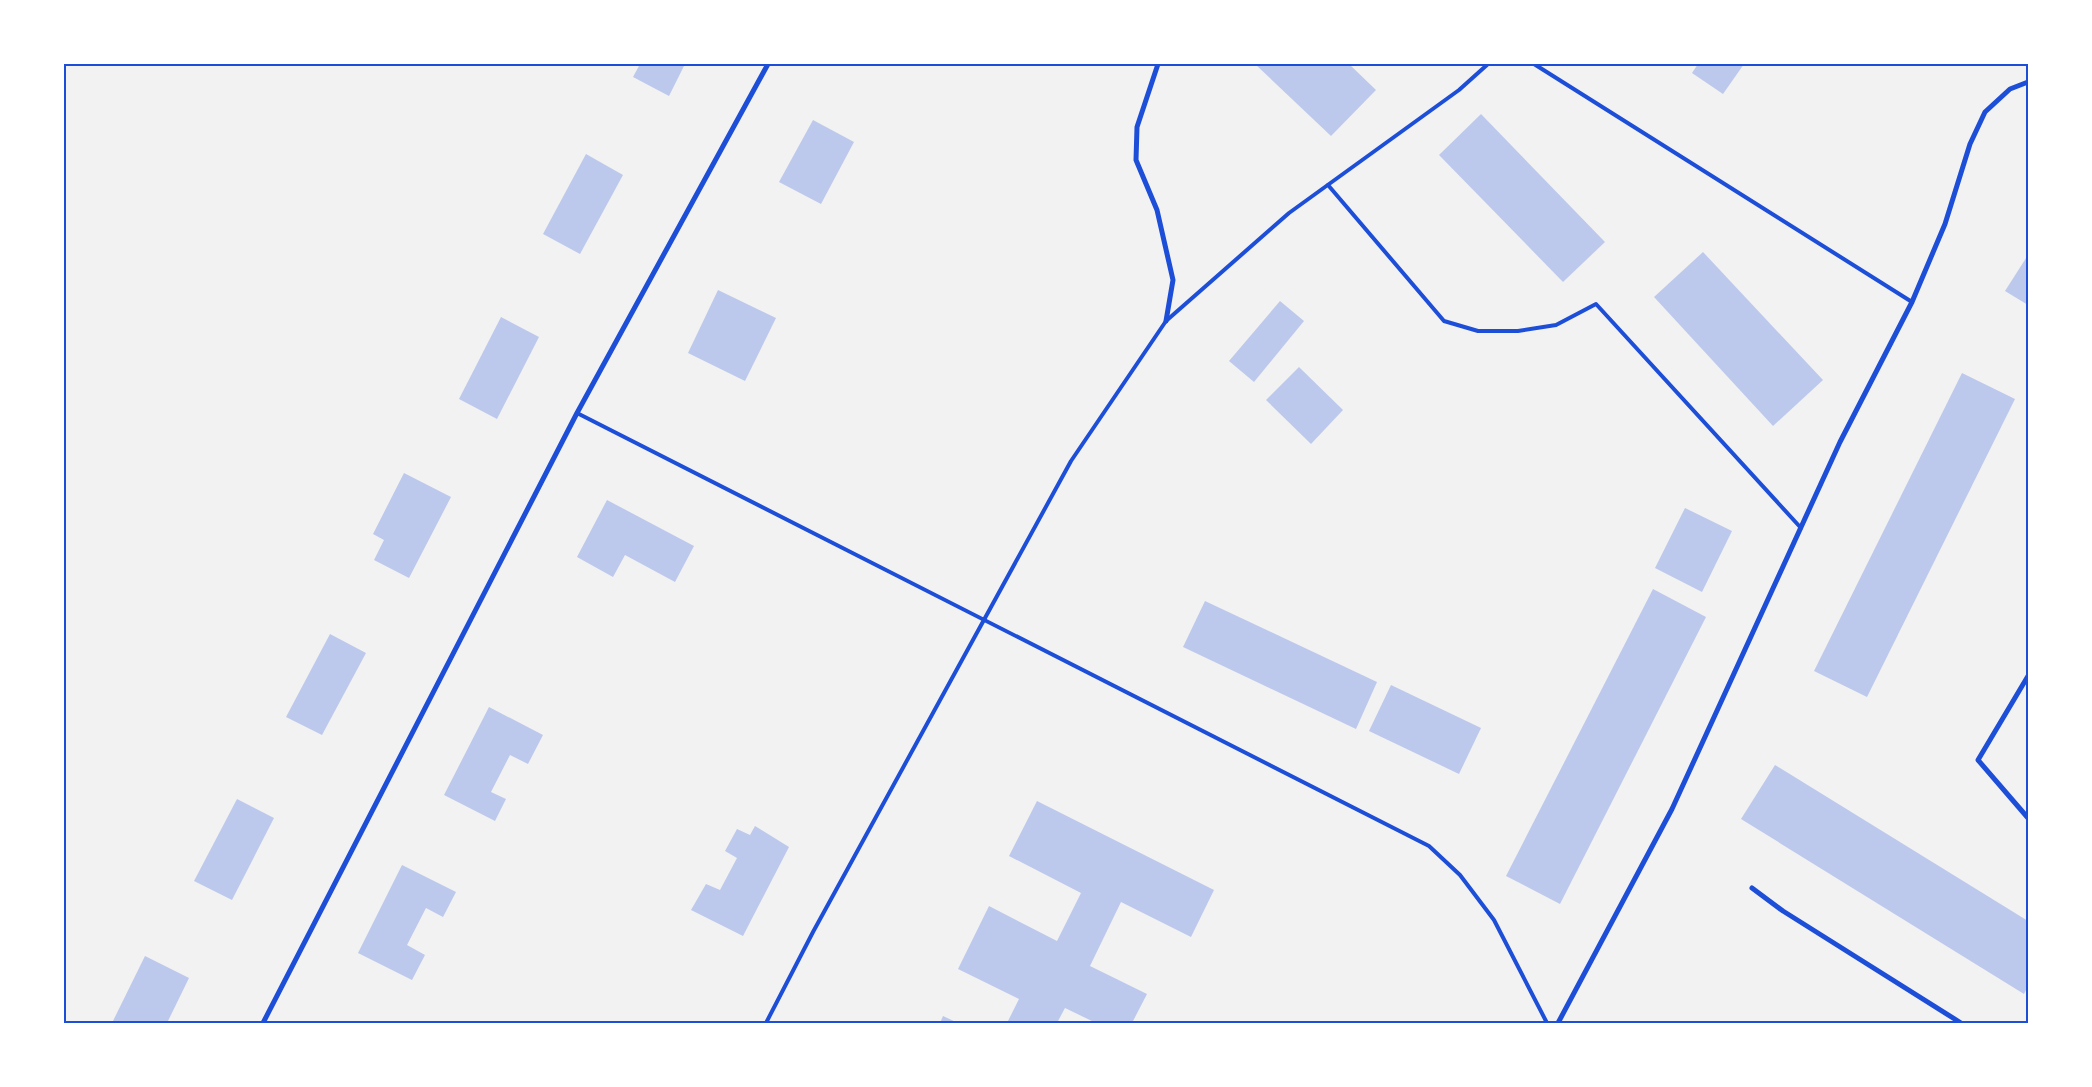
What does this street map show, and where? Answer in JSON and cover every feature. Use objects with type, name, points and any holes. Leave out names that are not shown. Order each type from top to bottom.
[{"type":"street","points":[[263,1023],[577,413],[768,64]]},
{"type":"street","points":[[1158,64],[1137,127],[1136,160],[1157,210],[1173,280],[1166,321]]},
{"type":"street","points":[[1558,1023],[1672,809],[1840,442],[1912,302],[1945,224],[1970,144],[1985,112],[2010,89],[2028,82]]},
{"type":"street","points":[[2028,676],[1978,760],[2028,818]]},
{"type":"street","points":[[1752,888],[1783,912],[1961,1023]]},
{"type":"lane","points":[[766,1023],[812,932],[986,619],[1071,460],[1166,321],[1289,213],[1459,90],[1488,64]]},
{"type":"lane","points":[[1534,64],[1912,302]]},
{"type":"lane","points":[[1328,185],[1444,321],[1478,332],[1518,331],[1556,325],[1596,304],[1801,528]]},
{"type":"lane","points":[[577,413],[986,619],[1429,846],[1460,875],[1494,920],[1547,1023]]},
{"type":"building","points":[[640,64],[685,64],[669,96],[633,77]]},
{"type":"building","points":[[1255,64],[1349,64],[1376,90],[1331,136]]},
{"type":"building","points":[[1698,64],[1744,64],[1723,94],[1692,73]]},
{"type":"building","points":[[1481,114],[1605,242],[1563,282],[1439,155]]},
{"type":"building","points":[[813,120],[854,142],[821,204],[779,182]]},
{"type":"building","points":[[586,154],[623,175],[580,254],[543,234]]},
{"type":"building","points":[[1703,252],[1823,380],[1773,426],[1654,297]]},
{"type":"building","points":[[2028,255],[2028,305],[2005,291]]},
{"type":"building","points":[[718,290],[776,318],[745,381],[688,353]]},
{"type":"building","points":[[1280,301],[1304,321],[1254,382],[1229,361]]},
{"type":"building","points":[[501,317],[539,337],[497,419],[459,399]]},
{"type":"building","points":[[1299,367],[1343,410],[1311,444],[1266,400]]},
{"type":"building","points":[[1962,373],[2015,399],[1867,697],[1814,671]]},
{"type":"building","points":[[404,473],[451,497],[409,578],[374,560],[384,540],[373,534]]},
{"type":"building","points":[[607,500],[694,546],[675,582],[625,555],[613,577],[577,557]]},
{"type":"building","points":[[1685,508],[1732,531],[1702,592],[1655,568]]},
{"type":"building","points":[[1653,589],[1706,617],[1560,904],[1506,876]]},
{"type":"building","points":[[1205,601],[1377,682],[1356,729],[1183,647]]},
{"type":"building","points":[[330,634],[366,653],[322,735],[286,717]]},
{"type":"building","points":[[1391,685],[1481,728],[1459,774],[1369,731]]},
{"type":"building","points":[[489,707],[543,735],[528,764],[510,755],[491,792],[506,799],[495,821],[444,795]]},
{"type":"building","points":[[1775,765],[2028,921],[2028,986],[2024,994],[1741,819]]},
{"type":"building","points":[[237,799],[274,818],[232,900],[194,881]]},
{"type":"building","points":[[1037,801],[1214,890],[1191,937],[1121,902],[1090,966],[1147,994],[1132,1023],[1096,1023],[1065,1008],[1057,1023],[1007,1023],[1019,999],[958,969],[989,906],[1057,941],[1081,893],[1009,856]]},
{"type":"building","points":[[755,826],[789,847],[743,936],[691,910],[706,884],[720,890],[737,858],[725,851],[737,829],[750,835]]},
{"type":"building","points":[[402,865],[456,892],[443,917],[426,908],[407,945],[425,955],[412,980],[358,953]]},
{"type":"building","points":[[145,956],[189,978],[167,1023],[112,1023]]},
{"type":"building","points":[[943,1016],[958,1023],[940,1023]]}]
